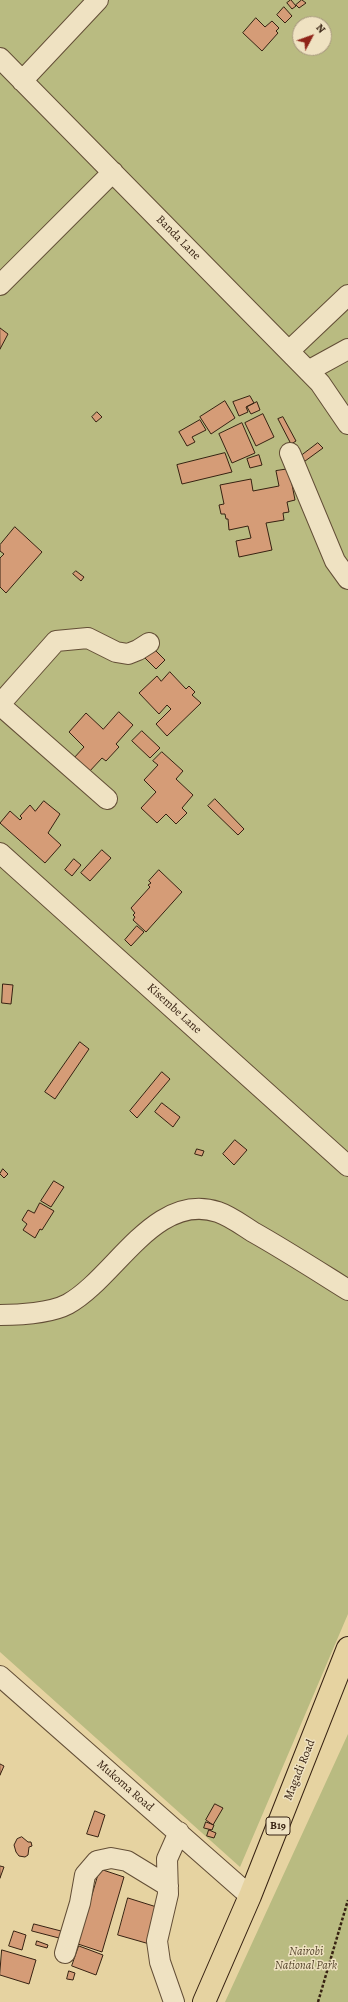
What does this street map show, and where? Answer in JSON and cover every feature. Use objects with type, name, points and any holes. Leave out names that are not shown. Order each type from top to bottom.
[{"type":"highway","name":"Magadi Road","points":[[204,2002],[250,1896],[348,1648]]},
{"type":"street","points":[[22,80],[98,0]]},
{"type":"street","name":"Banda Lane","points":[[0,58],[320,383],[348,424]]},
{"type":"street","points":[[0,285],[113,172]]},
{"type":"street","points":[[288,351],[348,295]]},
{"type":"street","points":[[308,371],[348,349]]},
{"type":"street","points":[[290,453],[335,561],[348,579]]},
{"type":"street","points":[[106,799],[0,704],[56,641],[88,638],[116,652],[128,654],[149,643]]},
{"type":"street","name":"Kisembe Lane","points":[[0,853],[348,1166]]},
{"type":"street","points":[[0,1316],[24,1315],[66,1304],[78,1297],[134,1243],[157,1225],[176,1213],[197,1208],[219,1212],[279,1246],[348,1290]]},
{"type":"street","name":"Mukoma Road","points":[[0,1676],[250,1896]]},
{"type":"street","points":[[174,2002],[160,1962],[157,1941],[168,1894],[167,1859],[179,1832]]},
{"type":"street","points":[[65,1953],[80,1903],[85,1875],[97,1861],[111,1858],[126,1861],[168,1886]]},
{"type":"path","points":[[318,2002],[348,1900]]},
{"type":"green space","points":[[0,0],[348,0],[348,1614],[240,1867],[0,1652]]},
{"type":"green space","name":"Nairobi National Park","points":[[348,1734],[348,2002],[225,2002]]},
{"type":"building","points":[[291,0],[296,6],[292,9],[287,3]]},
{"type":"building","points":[[302,0],[306,3],[299,8],[296,5]]},
{"type":"building","points":[[284,7],[292,16],[285,23],[277,15]]},
{"type":"building","points":[[256,18],[265,27],[272,21],[279,28],[276,31],[278,33],[262,51],[243,33]]},
{"type":"building","points":[[0,328],[8,334],[0,349]]},
{"type":"building","points":[[250,396],[254,403],[246,407],[248,412],[239,416],[233,402]]},
{"type":"building","points":[[225,401],[235,418],[211,434],[200,417]]},
{"type":"building","points":[[257,402],[260,410],[251,414],[247,407]]},
{"type":"building","points":[[97,412],[102,417],[96,422],[92,417]]},
{"type":"building","points":[[263,414],[274,437],[256,446],[245,423]]},
{"type":"building","points":[[283,417],[296,441],[291,444],[278,419]]},
{"type":"building","points":[[200,420],[206,430],[192,437],[195,442],[187,446],[179,432]]},
{"type":"building","points":[[242,423],[255,453],[232,463],[219,434]]},
{"type":"building","points":[[318,443],[323,448],[301,464],[297,459]]},
{"type":"building","points":[[225,453],[232,472],[182,484],[177,465]]},
{"type":"building","points":[[259,455],[262,465],[250,468],[247,459]]},
{"type":"building","points":[[289,469],[295,500],[287,502],[289,512],[283,513],[284,520],[266,523],[272,550],[239,557],[236,541],[251,538],[248,526],[229,530],[228,519],[226,519],[225,514],[221,514],[219,505],[224,504],[220,485],[251,479],[253,491],[279,486],[276,471]]},
{"type":"building","points":[[15,527],[42,552],[6,593],[0,587],[0,558],[4,554],[0,551],[0,545]]},
{"type":"building","points":[[76,571],[84,577],[81,581],[73,574]]},
{"type":"building","points":[[153,648],[165,660],[156,669],[144,657]]},
{"type":"building","points":[[170,672],[186,689],[189,686],[195,692],[192,695],[201,703],[167,736],[156,724],[171,709],[167,705],[159,714],[139,693],[157,676],[161,681]]},
{"type":"building","points":[[119,712],[133,725],[116,744],[119,747],[106,761],[102,758],[88,773],[73,759],[84,747],[69,732],[86,713],[103,729]]},
{"type":"building","points":[[142,731],[160,748],[150,758],[132,741]]},
{"type":"building","points":[[162,752],[183,771],[176,779],[193,795],[182,808],[187,813],[176,824],[166,814],[157,823],[141,808],[156,792],[144,780],[158,765],[153,761]]},
{"type":"building","points":[[215,799],[244,829],[238,835],[208,806]]},
{"type":"building","points":[[44,801],[60,814],[48,833],[61,845],[45,863],[0,823],[10,811],[20,820],[22,818],[20,816],[30,805],[35,811]]},
{"type":"building","points":[[102,850],[111,858],[90,881],[81,873]]},
{"type":"building","points":[[74,859],[81,865],[72,876],[65,870]]},
{"type":"building","points":[[159,870],[182,892],[146,932],[133,920],[135,917],[133,915],[135,913],[131,908],[150,887],[148,885],[151,883],[149,881]]},
{"type":"building","points":[[137,926],[144,932],[131,946],[125,940]]},
{"type":"building","points":[[3,984],[13,985],[11,1004],[2,1003]]},
{"type":"building","points":[[80,1042],[89,1049],[55,1099],[45,1092]]},
{"type":"building","points":[[162,1072],[170,1079],[137,1118],[130,1111]]},
{"type":"building","points":[[162,1103],[180,1117],[173,1127],[155,1112]]},
{"type":"building","points":[[235,1140],[247,1150],[234,1165],[223,1154]]},
{"type":"building","points":[[197,1149],[204,1151],[202,1156],[195,1154]]},
{"type":"building","points":[[3,1169],[8,1174],[4,1178],[0,1174]]},
{"type":"building","points":[[54,1181],[64,1187],[51,1207],[41,1201]]},
{"type":"building","points":[[40,1203],[54,1211],[35,1238],[23,1230],[27,1224],[22,1220],[28,1210],[34,1213]]},
{"type":"building","points":[[0,1764],[4,1766],[0,1775]]},
{"type":"building","points":[[215,1804],[223,1808],[213,1825],[206,1820]]},
{"type":"building","points":[[95,1811],[105,1815],[98,1837],[87,1834]]},
{"type":"building","points":[[206,1822],[214,1825],[212,1830],[204,1828]]},
{"type":"building","points":[[209,1830],[216,1833],[214,1838],[207,1836]]},
{"type":"building","points":[[22,1837],[28,1842],[31,1842],[32,1846],[29,1847],[28,1855],[25,1857],[19,1856],[14,1845],[17,1839]]},
{"type":"building","points":[[0,1866],[4,1867],[0,1878]]},
{"type":"building","points":[[100,1869],[124,1877],[102,1952],[78,1944]]},
{"type":"building","points":[[128,1898],[163,1909],[153,1945],[118,1935]]},
{"type":"building","points":[[34,1924],[61,1931],[59,1938],[32,1931]]},
{"type":"building","points":[[14,1931],[26,1935],[22,1950],[9,1946]]},
{"type":"building","points":[[37,1941],[48,1945],[47,1948],[36,1945]]},
{"type":"building","points":[[79,1946],[103,1955],[96,1975],[72,1966]]},
{"type":"building","points":[[2,1950],[36,1960],[29,1984],[0,1975]]},
{"type":"building","points":[[69,1971],[75,1973],[73,1980],[67,1979]]}]
